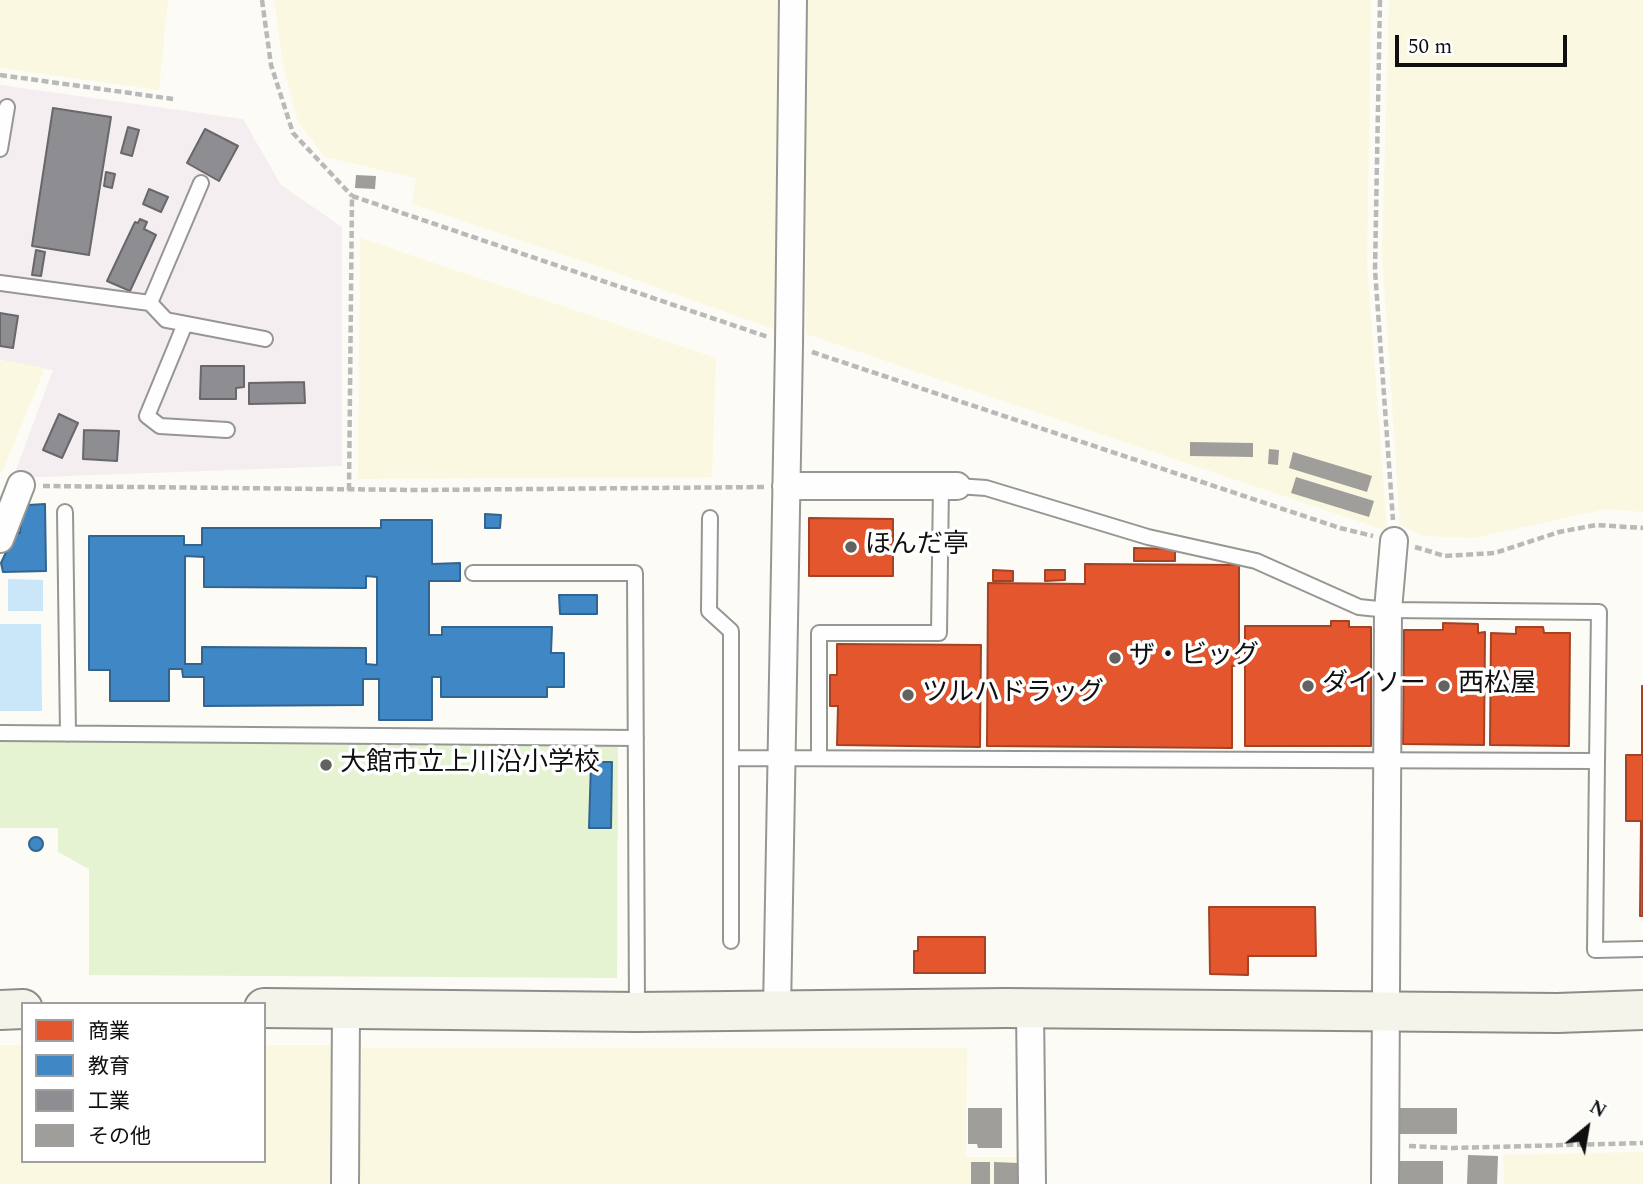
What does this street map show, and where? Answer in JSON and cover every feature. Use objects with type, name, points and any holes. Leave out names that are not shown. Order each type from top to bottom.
[{"type":"street","points":[[777,1010],[793,0]]},
{"type":"street","points":[[0,539],[21,485]]},
{"type":"street","points":[[786,486],[949,486]]},
{"type":"street","points":[[1385,1184],[1388,1012],[1388,610],[1394,541]]},
{"type":"street","points":[[266,1008],[638,1012],[1030,1009],[1557,1013],[1643,1010]]},
{"type":"street","points":[[345,1184],[346,1008]]},
{"type":"street","points":[[0,1010],[21,1009]]},
{"type":"street","points":[[1030,1009],[1032,1184]]},
{"type":"lane","points":[[0,149],[7,107]]},
{"type":"lane","points":[[150,303],[201,183]]},
{"type":"lane","points":[[0,283],[150,303],[166,320],[265,340]]},
{"type":"lane","points":[[185,324],[147,415],[160,426],[227,430]]},
{"type":"lane","points":[[818,757],[819,633],[939,633],[949,486],[986,488],[1148,537],[1256,561],[1359,607],[1388,610],[1599,612],[1595,950],[1643,949]]},
{"type":"lane","points":[[65,512],[68,734]]},
{"type":"lane","points":[[710,518],[709,611],[731,631],[731,941]]},
{"type":"lane","points":[[473,573],[635,573],[638,1012]]},
{"type":"lane","points":[[0,733],[636,738]]},
{"type":"lane","points":[[731,758],[1597,761]]},
{"type":"path","points":[[262,0],[271,65],[293,132],[352,196],[1340,528],[1444,556],[1495,553],[1559,532],[1596,525],[1643,528]]},
{"type":"path","points":[[1380,0],[1375,270],[1394,541]]},
{"type":"path","points":[[0,75],[173,99]]},
{"type":"path","points":[[349,490],[352,196]]},
{"type":"path","points":[[21,485],[349,490],[786,486]]},
{"type":"path","points":[[1385,1146],[1643,1143]]},
{"type":"shaded area","points":[[0,0],[168,0],[159,90],[0,68]]},
{"type":"shaded area","points":[[274,0],[780,0],[776,330],[412,204],[416,178],[325,157],[298,122],[283,64]]},
{"type":"shaded area","points":[[805,0],[1371,0],[1367,263],[1387,531],[806,334]]},
{"type":"shaded area","points":[[1389,0],[1643,0],[1643,512],[1606,509],[1474,538],[1422,536],[1400,524],[1382,255]]},
{"type":"shaded area","points":[[0,85],[243,119],[281,185],[342,227],[342,466],[13,478],[53,370],[0,360]]},
{"type":"shaded area","points":[[360,238],[716,358],[712,477],[358,479]]},
{"type":"shaded area","points":[[0,360],[45,368],[2,472],[0,472]]},
{"type":"shaded area","points":[[0,1045],[21,1045],[21,1163],[266,1163],[266,1045],[334,1045],[333,1184],[0,1184]]},
{"type":"shaded area","points":[[362,1048],[967,1048],[966,1157],[1021,1157],[1022,1184],[359,1184]]},
{"type":"shaded area","points":[[1643,1152],[1643,1184],[1504,1184],[1503,1155]]},
{"type":"green space","points":[[0,741],[618,745],[617,978],[89,975],[89,869],[58,852],[58,828],[0,828]]},
{"type":"water","points":[[8,579],[43,580],[43,611],[8,611]]},
{"type":"water","points":[[0,624],[41,624],[42,711],[0,711]]},
{"type":"building: 商業","name":"ほんだ亭","points":[[809,518],[893,519],[893,576],[809,576]]},
{"type":"building: 商業","points":[[1134,548],[1175,549],[1175,561],[1134,561]]},
{"type":"building: 商業","points":[[1085,564],[1239,565],[1239,665],[1232,666],[1232,748],[987,746],[988,583],[1085,584]]},
{"type":"building: 商業","points":[[993,570],[1013,571],[1013,581],[993,581]]},
{"type":"building: 商業","points":[[1045,570],[1065,570],[1065,580],[1045,581]]},
{"type":"building: 商業","points":[[1331,621],[1349,621],[1349,627],[1371,627],[1371,746],[1245,746],[1245,626],[1331,626]]},
{"type":"building: 商業","points":[[1443,623],[1478,624],[1478,633],[1485,632],[1484,745],[1403,744],[1404,630],[1443,630]]},
{"type":"building: 商業","points":[[1516,627],[1543,627],[1544,633],[1570,633],[1569,746],[1490,745],[1491,633],[1516,634]]},
{"type":"building: 商業","points":[[837,644],[981,645],[980,747],[837,745],[838,706],[830,706],[830,675],[837,675]]},
{"type":"building: 商業","points":[[1642,686],[1643,916],[1640,916],[1641,821],[1626,821],[1626,755],[1642,755]]},
{"type":"building: 商業","points":[[1209,907],[1315,907],[1316,956],[1248,956],[1248,975],[1210,974]]},
{"type":"building: 商業","points":[[918,937],[985,937],[985,973],[914,973],[914,951],[918,951]]},
{"type":"building: 教育","points":[[45,504],[46,571],[3,572],[1,563],[15,533],[20,533],[22,513],[28,505]]},
{"type":"building: 教育","points":[[485,514],[501,515],[500,528],[485,528]]},
{"type":"building: 教育","points":[[381,520],[432,520],[432,564],[460,563],[460,581],[429,581],[429,635],[442,635],[442,627],[552,627],[551,653],[564,653],[564,687],[547,687],[547,697],[441,697],[441,677],[432,677],[432,720],[379,720],[379,679],[363,679],[363,705],[204,706],[204,677],[183,677],[182,669],[169,669],[169,701],[110,701],[110,670],[89,670],[89,536],[184,536],[184,545],[202,545],[202,528],[381,528]],"holes":[[[185,556],[204,557],[204,587],[366,588],[366,576],[377,577],[377,665],[366,664],[366,648],[202,647],[202,664],[185,664]]]},
{"type":"building: 教育","points":[[559,595],[597,595],[597,614],[560,614]]},
{"type":"building: 教育","points":[[591,762],[612,762],[611,828],[589,828]]},
{"type":"building: 教育","points":[[36,837],[41,839],[41,849],[36,851],[31,849],[29,844],[31,839]]},
{"type":"building: 工業","points":[[53,108],[111,117],[89,255],[32,246]]},
{"type":"building: 工業","points":[[128,127],[139,130],[132,156],[121,153]]},
{"type":"building: 工業","points":[[205,129],[238,146],[219,181],[187,163]]},
{"type":"building: 工業","points":[[106,172],[115,174],[112,188],[104,186]]},
{"type":"building: 工業","points":[[149,189],[168,197],[161,212],[143,204]]},
{"type":"building: 工業","points":[[140,219],[147,222],[144,229],[156,235],[130,291],[107,281],[135,222],[138,223]]},
{"type":"building: 工業","points":[[36,250],[45,252],[41,276],[32,275]]},
{"type":"building: 工業","points":[[0,313],[18,316],[13,348],[0,346]]},
{"type":"building: 工業","points":[[201,366],[244,366],[244,387],[236,388],[236,399],[200,399]]},
{"type":"building: 工業","points":[[304,382],[305,403],[249,404],[249,383]]},
{"type":"building: 工業","points":[[59,414],[78,423],[62,458],[43,450]]},
{"type":"building: 工業","points":[[84,430],[119,431],[117,461],[83,459]]},
{"type":"building: その他","points":[[356,175],[376,176],[375,189],[355,188]]},
{"type":"building: その他","points":[[1190,442],[1253,443],[1253,457],[1190,456]]},
{"type":"building: その他","points":[[1269,449],[1279,450],[1278,465],[1268,464]]},
{"type":"building: その他","points":[[1293,452],[1372,476],[1367,492],[1289,468]]},
{"type":"building: その他","points":[[1296,477],[1374,501],[1369,517],[1291,493]]},
{"type":"building: その他","points":[[968,1108],[1002,1108],[1002,1148],[978,1148],[977,1144],[968,1144]]},
{"type":"building: その他","points":[[1399,1108],[1457,1108],[1457,1134],[1399,1134]]},
{"type":"building: その他","points":[[1468,1155],[1498,1156],[1497,1184],[1467,1184]]},
{"type":"building: その他","points":[[1398,1161],[1443,1161],[1443,1184],[1398,1184]]},
{"type":"building: その他","points":[[971,1162],[990,1162],[990,1184],[971,1184]]},
{"type":"building: その他","points":[[994,1162],[1018,1163],[1018,1184],[994,1184]]},
{"type":"place","name":"ほんだ亭","points":[[851,547]]},
{"type":"place","name":"ザ・ビッグ","points":[[1115,658]]},
{"type":"place","name":"ダイソー","points":[[1308,686]]},
{"type":"place","name":"西松屋","points":[[1444,686]]},
{"type":"place","name":"ツルハドラッグ","points":[[908,695]]},
{"type":"place","name":"大館市立上川沿小学校","points":[[326,765]]}]
